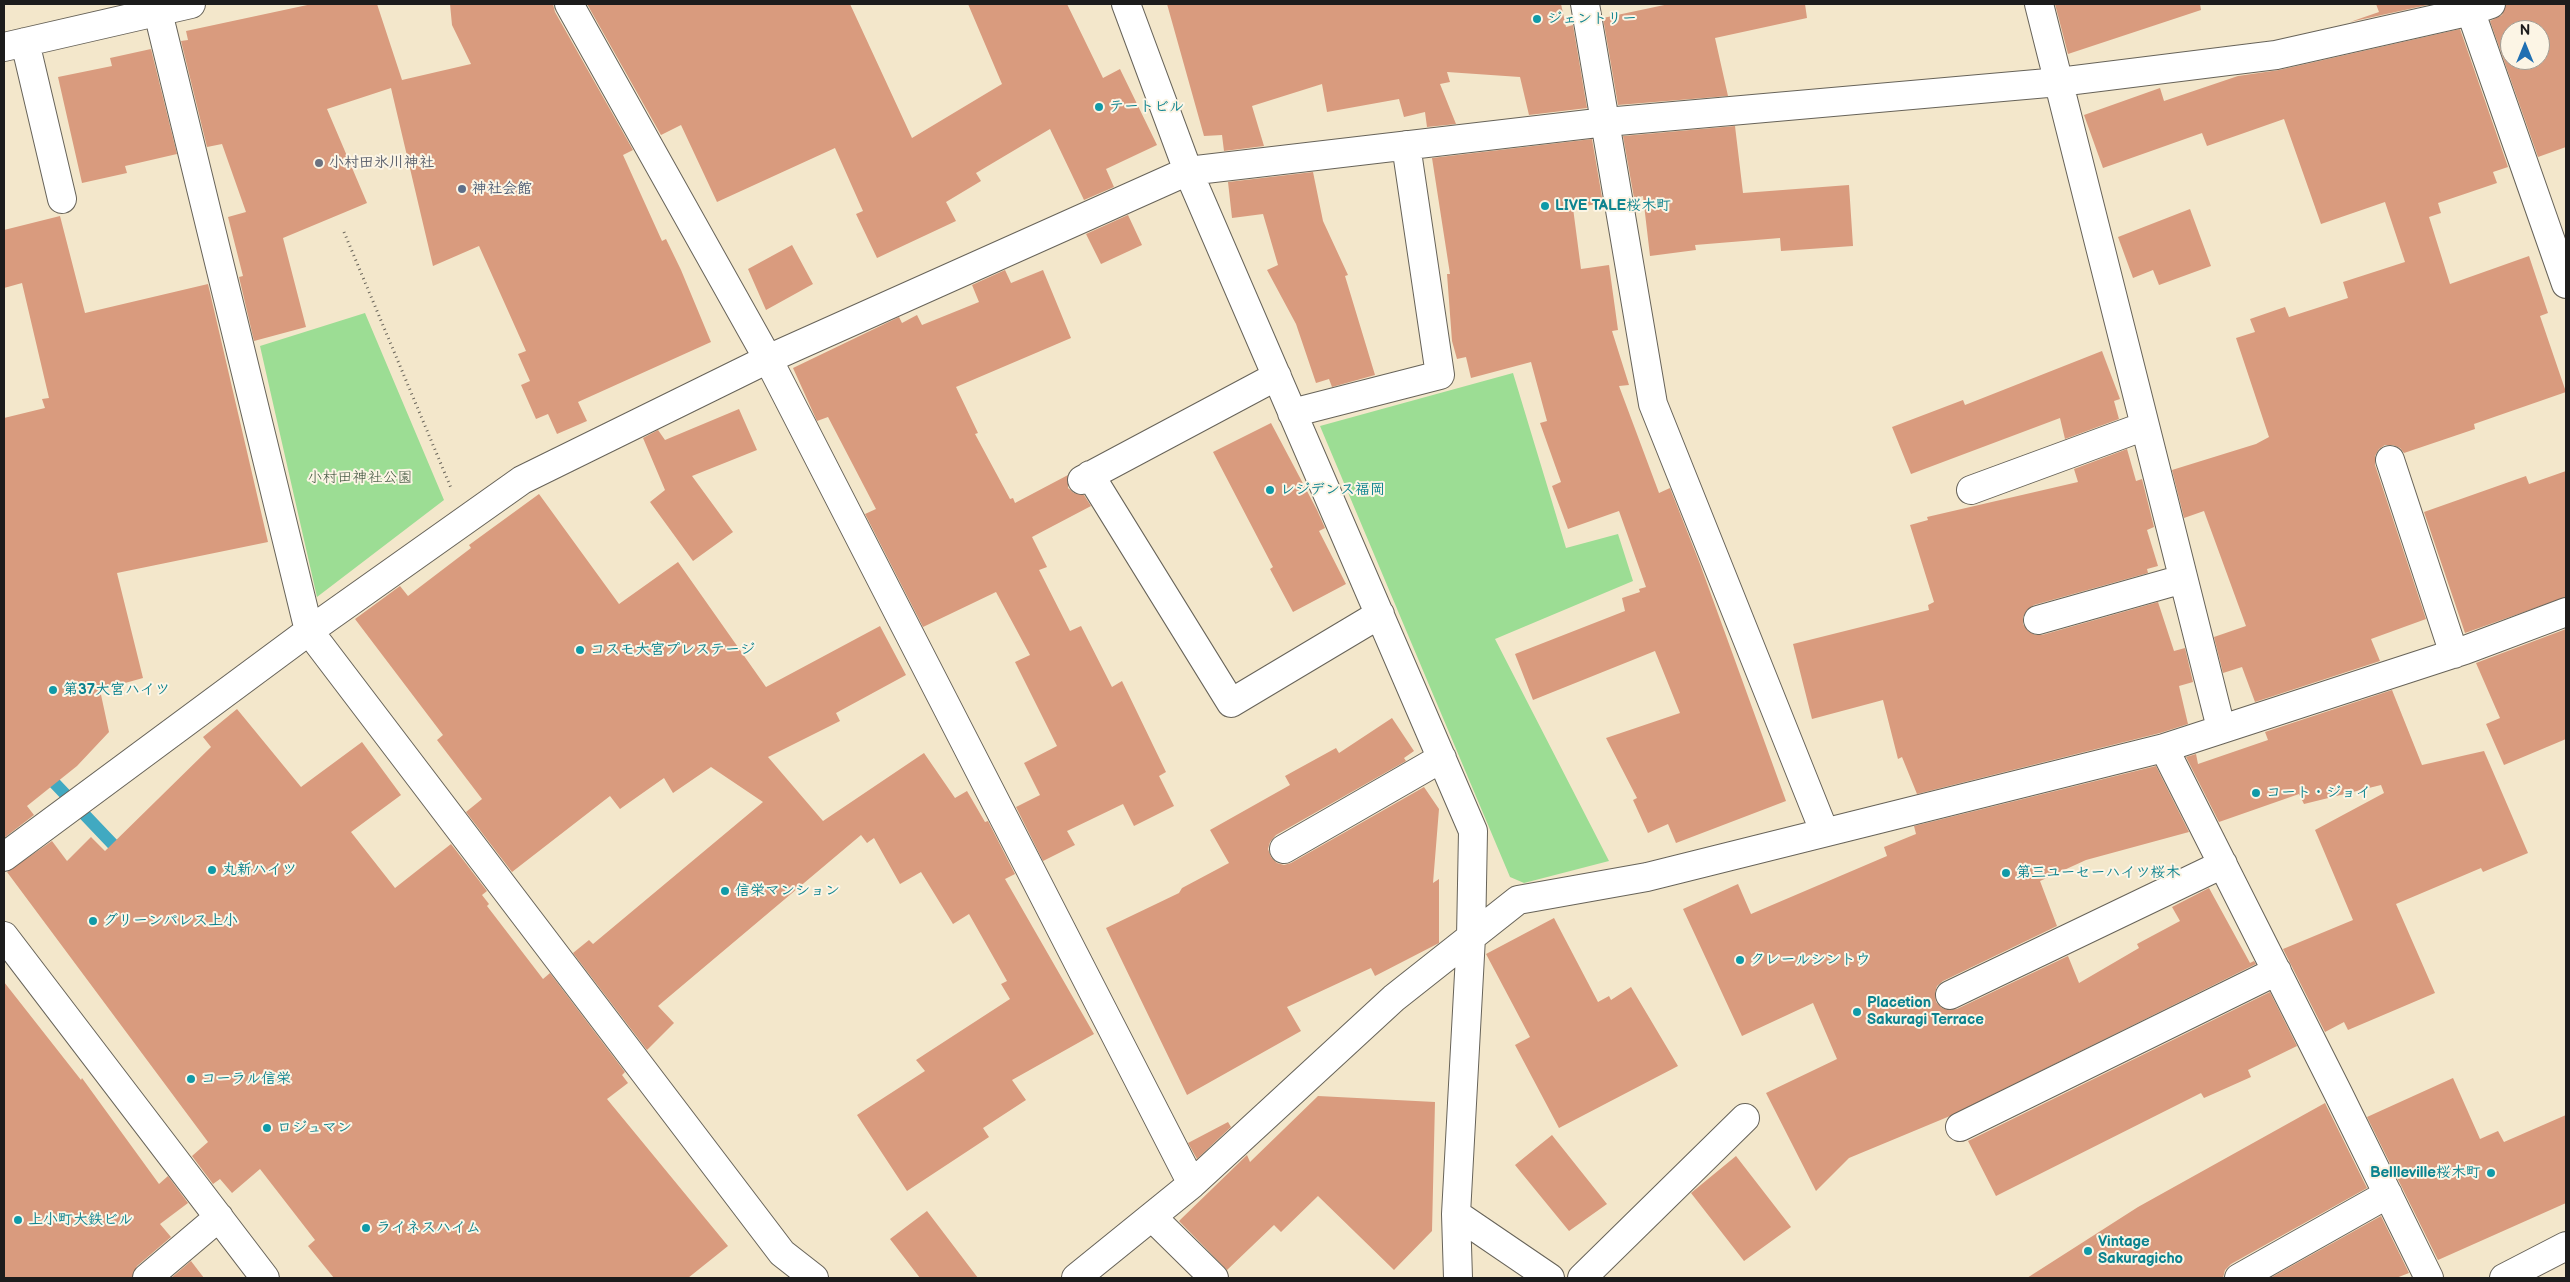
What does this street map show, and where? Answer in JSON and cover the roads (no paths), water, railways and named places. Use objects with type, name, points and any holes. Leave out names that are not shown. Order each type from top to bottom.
[{"type":"street","points":[[62,199],[14,44],[157,7],[191,4]]},
{"type":"street","points":[[568,4],[768,360],[1192,1184]]},
{"type":"street","points":[[1126,4],[1188,171],[1473,831],[1470,937],[1456,1214],[1458,1278]]},
{"type":"street","points":[[1585,4],[1653,404],[1824,831]]},
{"type":"street","points":[[2039,4],[2221,728]]},
{"type":"street","points":[[4,857],[309,631],[522,480],[768,360],[1188,171],[1606,122],[2059,82],[2276,55],[2476,6],[2566,284]]},
{"type":"street","points":[[157,7],[309,631],[782,1253],[814,1278]]},
{"type":"street","points":[[1292,413],[1440,375],[1406,145]]},
{"type":"street","points":[[1277,376],[1086,478],[1231,703],[1380,614]]},
{"type":"street","points":[[1971,490],[2145,426]]},
{"type":"street","points":[[2390,460],[2454,654]]},
{"type":"street","points":[[2038,620],[2183,579]]},
{"type":"street","points":[[1076,1278],[1192,1184],[1394,998],[1518,900],[1648,876],[2164,748],[2454,654],[2566,612]]},
{"type":"street","points":[[2164,748],[2277,971],[2428,1278]]},
{"type":"street","points":[[1284,849],[1442,758]]},
{"type":"street","points":[[1950,995],[2222,864]]},
{"type":"street","points":[[4,936],[265,1278]]},
{"type":"street","points":[[1960,1127],[2277,971]]},
{"type":"street","points":[[1582,1278],[1745,1118]]},
{"type":"street","points":[[2239,1278],[2388,1194]]},
{"type":"street","points":[[1456,1214],[1550,1278]]},
{"type":"street","points":[[147,1278],[219,1217]]},
{"type":"street","points":[[1152,1217],[1214,1278]]},
{"type":"street","points":[[2504,1278],[2566,1246]]},
{"type":"waterway","points":[[44,772],[123,855]]},
{"type":"place","name":"ジェントリー","points":[[1537,19]]},
{"type":"place","name":"テートビル","points":[[1099,107]]},
{"type":"place","name":"小村田氷川神社","points":[[319,163]]},
{"type":"place","name":"神社会館","points":[[462,189]]},
{"type":"place","name":"LIVE TALE桜木町","points":[[1545,206]]},
{"type":"place","name":"レジデンス福岡","points":[[1270,490]]},
{"type":"place","name":"コスモ大宮プレステージ","points":[[580,650]]},
{"type":"place","name":"第37大宮ハイツ","points":[[53,690]]},
{"type":"place","name":"コート・ジョイ","points":[[2256,793]]},
{"type":"place","name":"丸新ハイツ","points":[[212,870]]},
{"type":"place","name":"第三ユーセーハイツ桜木","points":[[2006,873]]},
{"type":"place","name":"信栄マンション","points":[[725,891]]},
{"type":"place","name":"グリーンパレス上小","points":[[93,921]]},
{"type":"place","name":"クレールシントウ","points":[[1740,960]]},
{"type":"place","name":"Placetion Sakuragi Terrace","points":[[1857,1012]]},
{"type":"place","name":"コーラル信栄","points":[[191,1079]]},
{"type":"place","name":"ロジュマン","points":[[267,1128]]},
{"type":"place","name":"Bellleville桜木町","points":[[2491,1173]]},
{"type":"place","name":"上小町大鉄ビル","points":[[18,1220]]},
{"type":"place","name":"ライネスハイム","points":[[366,1228]]},
{"type":"place","name":"Vintage Sakuragicho","points":[[2088,1251]]},
{"type":"park label","name":"小村田神社公園","points":[[360,478]]}]
